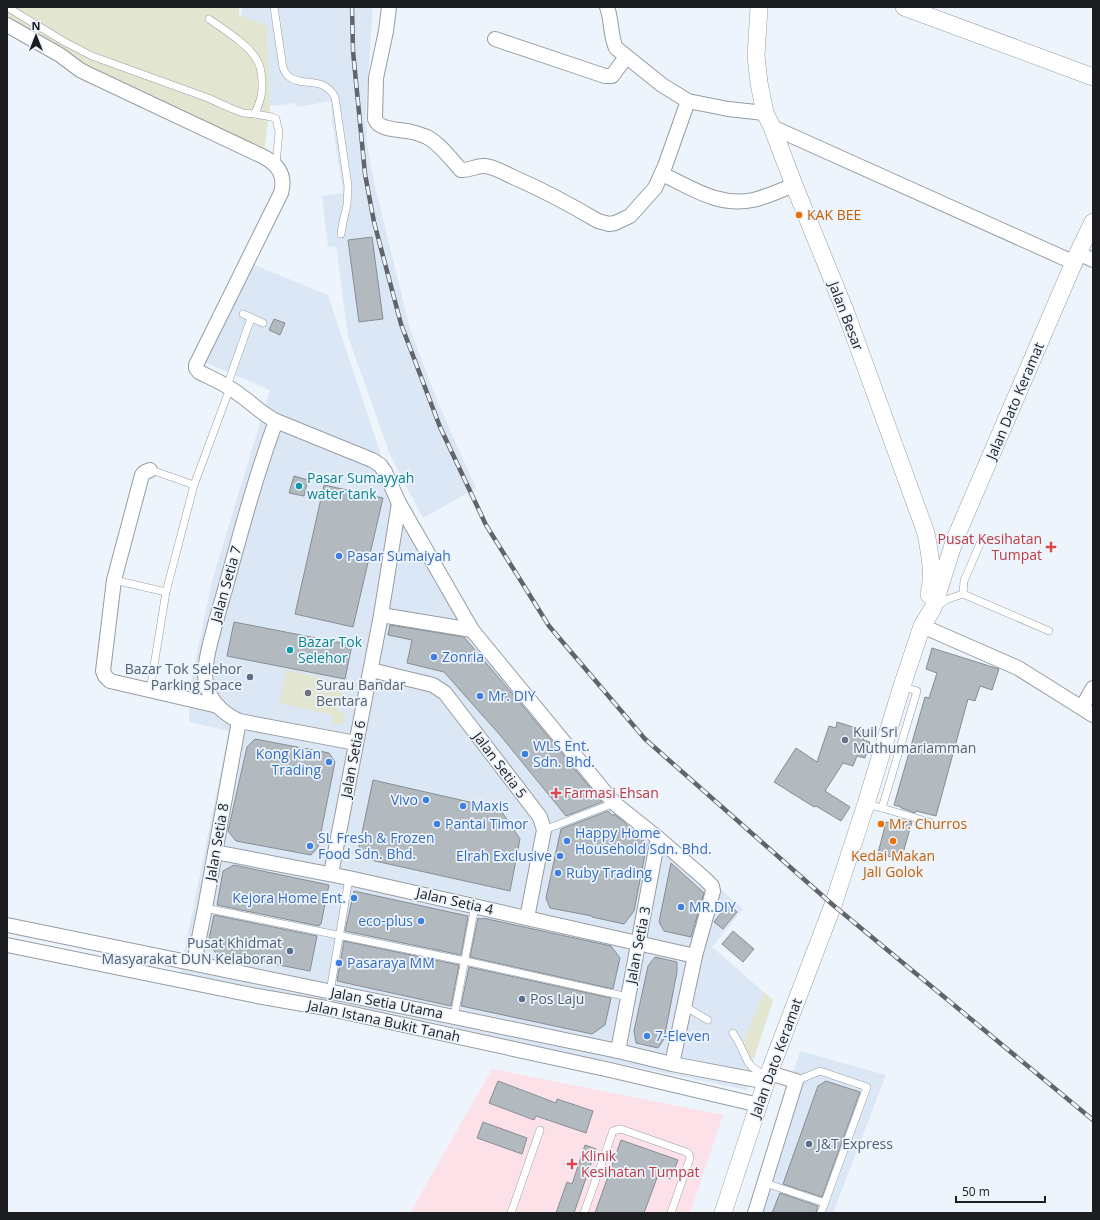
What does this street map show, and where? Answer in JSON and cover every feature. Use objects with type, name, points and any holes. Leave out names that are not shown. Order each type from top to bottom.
[{"type":"street","points":[[389,7],[386,31],[376,78],[375,120],[379,126],[427,137],[438,145],[461,170],[465,171],[478,166],[494,168],[537,188],[598,221],[609,224],[615,223],[630,216],[654,188],[662,174],[688,101]]},
{"type":"street","points":[[607,7],[616,48],[662,85],[688,101],[728,109],[769,120],[1082,259]]},
{"type":"street","name":"Jalan Besar","points":[[759,7],[756,63],[759,83],[769,120],[846,313],[926,533],[932,567],[932,584],[922,626]]},
{"type":"street","points":[[904,7],[1093,77]]},
{"type":"street","points":[[7,25],[60,55],[80,70],[267,158],[276,164],[281,174],[283,185],[281,193],[196,365],[196,368],[199,372],[240,394],[265,415],[276,421],[372,460],[380,465],[385,472],[399,503],[472,630],[614,803],[658,838],[705,879],[713,888],[683,1006],[672,1064]]},
{"type":"street","points":[[495,39],[605,76],[612,76],[626,57]]},
{"type":"street","points":[[662,174],[710,197],[726,202],[754,200],[794,185]]},
{"type":"street","name":"Jalan Dato Keramat","points":[[723,1213],[768,1078],[833,905],[874,806],[902,686],[922,626],[933,608],[955,539],[1082,259],[1093,222]]},
{"type":"street","name":"Jalan Setia 7","points":[[276,421],[258,473],[214,626],[205,675],[207,685],[213,700],[223,712],[239,721],[356,743]]},
{"type":"street","points":[[150,470],[142,475],[114,580],[103,671],[105,676],[110,681],[218,706]]},
{"type":"street","name":"Jalan Setia 6","points":[[331,874],[371,670],[399,503]]},
{"type":"street","points":[[926,533],[932,540],[944,545],[950,545],[955,539]]},
{"type":"street","points":[[381,615],[472,630]]},
{"type":"street","points":[[922,626],[1018,668],[1087,711],[1093,688]]},
{"type":"street","name":"Jalan Setia 5","points":[[371,670],[433,685],[445,693],[540,817],[544,830]]},
{"type":"street","name":"Jalan Setia 8","points":[[194,963],[239,721]]},
{"type":"street","points":[[527,918],[544,830]]},
{"type":"street","name":"Jalan Setia 3","points":[[618,1051],[658,838]]},
{"type":"street","name":"Jalan Setia 4","points":[[215,852],[331,874],[695,956]]},
{"type":"street","name":"Jalan Setia Utama","points":[[7,925],[618,1051],[672,1064],[796,1081]]},
{"type":"street","name":"Jalan Istana Bukit Tanah","points":[[7,945],[257,996],[326,1008],[759,1104]]},
{"type":"street","points":[[755,1213],[796,1081]]},
{"type":"lane","points":[[7,7],[92,56],[208,98],[243,113],[272,117],[276,120],[279,132],[276,164]]},
{"type":"lane","points":[[274,7],[283,68],[288,76],[296,80],[321,84],[331,90],[335,97],[348,186],[347,205],[341,234]]},
{"type":"lane","points":[[209,19],[234,35],[252,53],[258,62],[261,80],[261,95],[255,114]]},
{"type":"lane","points":[[243,314],[263,323]]},
{"type":"lane","points":[[150,690],[166,592],[194,485],[252,318]]},
{"type":"lane","points":[[150,470],[194,485]]},
{"type":"lane","points":[[963,594],[964,581],[982,539]]},
{"type":"lane","points":[[114,580],[166,592]]},
{"type":"lane","points":[[933,608],[948,599],[963,594],[1048,631]]},
{"type":"lane","points":[[544,830],[614,803]]},
{"type":"lane","points":[[874,806],[929,822]]},
{"type":"lane","points":[[330,992],[349,878]]},
{"type":"lane","points":[[454,1017],[475,906]]},
{"type":"lane","points":[[205,908],[465,961],[628,997]]},
{"type":"lane","points":[[683,1006],[708,1020]]},
{"type":"lane","points":[[733,1034],[740,1043],[748,1062],[752,1067],[768,1078]]},
{"type":"lane","points":[[796,1081],[820,1071],[867,1087],[821,1213]]},
{"type":"lane","points":[[584,1213],[613,1131],[621,1129],[686,1152],[690,1156],[671,1213]]},
{"type":"lane","points":[[511,1213],[540,1130]]},
{"type":"lane","points":[[765,1183],[825,1203]]},
{"type":"shaded area","points":[[242,7],[373,7],[366,107],[367,145],[375,187],[410,329],[438,403],[476,488],[423,518],[390,455],[348,336],[336,246],[328,247],[322,196],[343,193],[332,121],[331,101],[297,107],[296,103],[270,106],[267,26],[241,16]]},
{"type":"shaded area","points":[[250,263],[328,295],[381,455],[408,506],[476,623],[544,710],[625,804],[743,909],[712,947],[773,1000],[754,1058],[747,1090],[180,973],[229,731],[189,722],[190,687],[212,581],[270,390],[204,362]]},
{"type":"shaded area","points":[[800,1051],[886,1075],[833,1213],[749,1213]]},
{"type":"shaded area","name":"Klinik Kesihatan Tumpat","points":[[492,1069],[723,1115],[690,1213],[410,1213]]},
{"type":"green space","points":[[7,7],[239,7],[239,15],[267,26],[270,106],[264,152],[85,69],[7,20]]},
{"type":"green space","points":[[286,670],[344,683],[338,711],[346,714],[344,722],[336,725],[332,723],[333,715],[279,703]]},
{"type":"green space","points":[[764,992],[773,1000],[754,1058],[739,1052]]},
{"type":"building","points":[[372,237],[383,319],[359,322],[348,240]]},
{"type":"building","points":[[274,319],[285,323],[280,335],[269,330]]},
{"type":"building","name":"Pasar Sumayyah water tank","points":[[294,476],[308,480],[304,496],[289,493]]},
{"type":"building","name":"Pasar Sumaiyah","points":[[324,485],[383,498],[353,627],[295,614]]},
{"type":"building","name":"Bazar Tok Selehor","points":[[234,622],[352,645],[345,679],[227,656]]},
{"type":"building","points":[[390,625],[464,637],[602,802],[566,816],[500,735],[444,672],[407,663],[412,640],[388,635]]},
{"type":"building","points":[[932,648],[999,669],[992,690],[980,686],[975,701],[968,699],[936,816],[916,811],[915,813],[894,805],[925,697],[929,698],[937,673],[926,669]]},
{"type":"building","points":[[837,722],[866,731],[863,740],[870,742],[865,758],[857,756],[853,766],[843,763],[825,791],[850,807],[841,821],[816,806],[814,807],[774,782],[796,748],[817,762],[829,726],[836,728]]},
{"type":"building","points":[[255,739],[329,753],[335,762],[318,847],[311,855],[236,841],[228,831],[247,747]]},
{"type":"building","name":"Pantai Timor","points":[[373,780],[500,809],[520,839],[510,891],[357,857]]},
{"type":"building","points":[[608,811],[613,816],[614,814],[624,822],[647,844],[634,911],[624,924],[550,908],[546,898],[561,829]]},
{"type":"building","points":[[898,818],[912,822],[901,860],[878,853],[886,822],[896,825]]},
{"type":"building","name":"MR.DIY","points":[[671,863],[704,893],[691,937],[664,931],[659,922]]},
{"type":"building","points":[[234,865],[329,885],[321,924],[319,926],[217,905],[223,871]]},
{"type":"building","points":[[354,891],[468,916],[461,955],[345,931]]},
{"type":"building","points":[[728,904],[737,912],[723,929],[714,922]]},
{"type":"building","points":[[214,915],[317,936],[310,971],[216,953],[208,943]]},
{"type":"building","points":[[478,918],[611,946],[620,958],[613,989],[470,957]]},
{"type":"building","points":[[733,931],[754,949],[743,962],[722,944]]},
{"type":"building","points":[[344,941],[459,965],[451,1006],[337,981]]},
{"type":"building","points":[[655,957],[677,962],[677,972],[664,1039],[658,1048],[636,1043],[634,1031],[648,966]]},
{"type":"building","points":[[469,967],[611,998],[605,1025],[592,1034],[461,1006]]},
{"type":"building","points":[[498,1081],[556,1103],[557,1099],[593,1111],[586,1133],[536,1116],[534,1120],[489,1103]]},
{"type":"building","points":[[826,1081],[860,1092],[822,1197],[783,1184],[818,1086]]},
{"type":"building","points":[[483,1122],[527,1138],[522,1154],[477,1138]]},
{"type":"building","points":[[621,1140],[678,1160],[671,1179],[658,1175],[644,1213],[595,1213]]},
{"type":"building","points":[[585,1145],[596,1149],[574,1213],[556,1213],[567,1182],[572,1184]]},
{"type":"building","points":[[780,1193],[818,1206],[816,1213],[772,1213]]},
{"type":"railway","points":[[352,7],[353,51],[365,174],[374,222],[401,324],[440,427],[486,525],[549,626],[645,739],[833,905],[1093,1120]]},
{"type":"place","name":"KAK BEE","points":[[799,215]]},
{"type":"place","name":"Pasar Sumayyah water tank","points":[[299,486]]},
{"type":"place","name":"Pusat Kesihatan Tumpat","points":[[1051,547]]},
{"type":"place","name":"Pasar Sumaiyah","points":[[339,556]]},
{"type":"place","name":"Bazar Tok Selehor","points":[[290,650]]},
{"type":"place","name":"Zonria","points":[[434,657]]},
{"type":"place","name":"Bazar Tok Selehor Parking Space","points":[[250,677]]},
{"type":"place","name":"Surau Bandar Bentara","points":[[308,693]]},
{"type":"place","name":"Mr. DIY","points":[[480,696]]},
{"type":"place","name":"Kuil Sri Muthumariamman","points":[[845,740]]},
{"type":"place","name":"WLS Ent. Sdn. Bhd.","points":[[525,754]]},
{"type":"place","name":"Kong Kian Trading","points":[[329,762]]},
{"type":"place","name":"Farmasi Ehsan","points":[[556,793]]},
{"type":"place","name":"Vivo","points":[[426,800]]},
{"type":"place","name":"Maxis","points":[[463,806]]},
{"type":"place","name":"Pantai Timor","points":[[437,824]]},
{"type":"place","name":"Mr. Churros","points":[[881,824]]},
{"type":"place","name":"Happy Home Household Sdn. Bhd.","points":[[567,841]]},
{"type":"place","name":"Kedai Makan Jali Golok","points":[[893,841]]},
{"type":"place","name":"SL Fresh & Frozen Food Sdn. Bhd.","points":[[310,846]]},
{"type":"place","name":"Elrah Exclusive","points":[[560,856]]},
{"type":"place","name":"Ruby Trading","points":[[558,873]]},
{"type":"place","name":"Kejora Home Ent.","points":[[354,898]]},
{"type":"place","name":"MR.DIY","points":[[681,907]]},
{"type":"place","name":"eco-plus","points":[[421,921]]},
{"type":"place","name":"Pusat Khidmat Masyarakat DUN Kelaboran","points":[[290,951]]},
{"type":"place","name":"Pasaraya MM","points":[[339,963]]},
{"type":"place","name":"Pos Laju","points":[[522,999]]},
{"type":"place","name":"7-Eleven","points":[[647,1036]]},
{"type":"place","name":"J&T Express","points":[[809,1144]]},
{"type":"place","name":"Klinik Kesihatan Tumpat","points":[[572,1164]]}]
